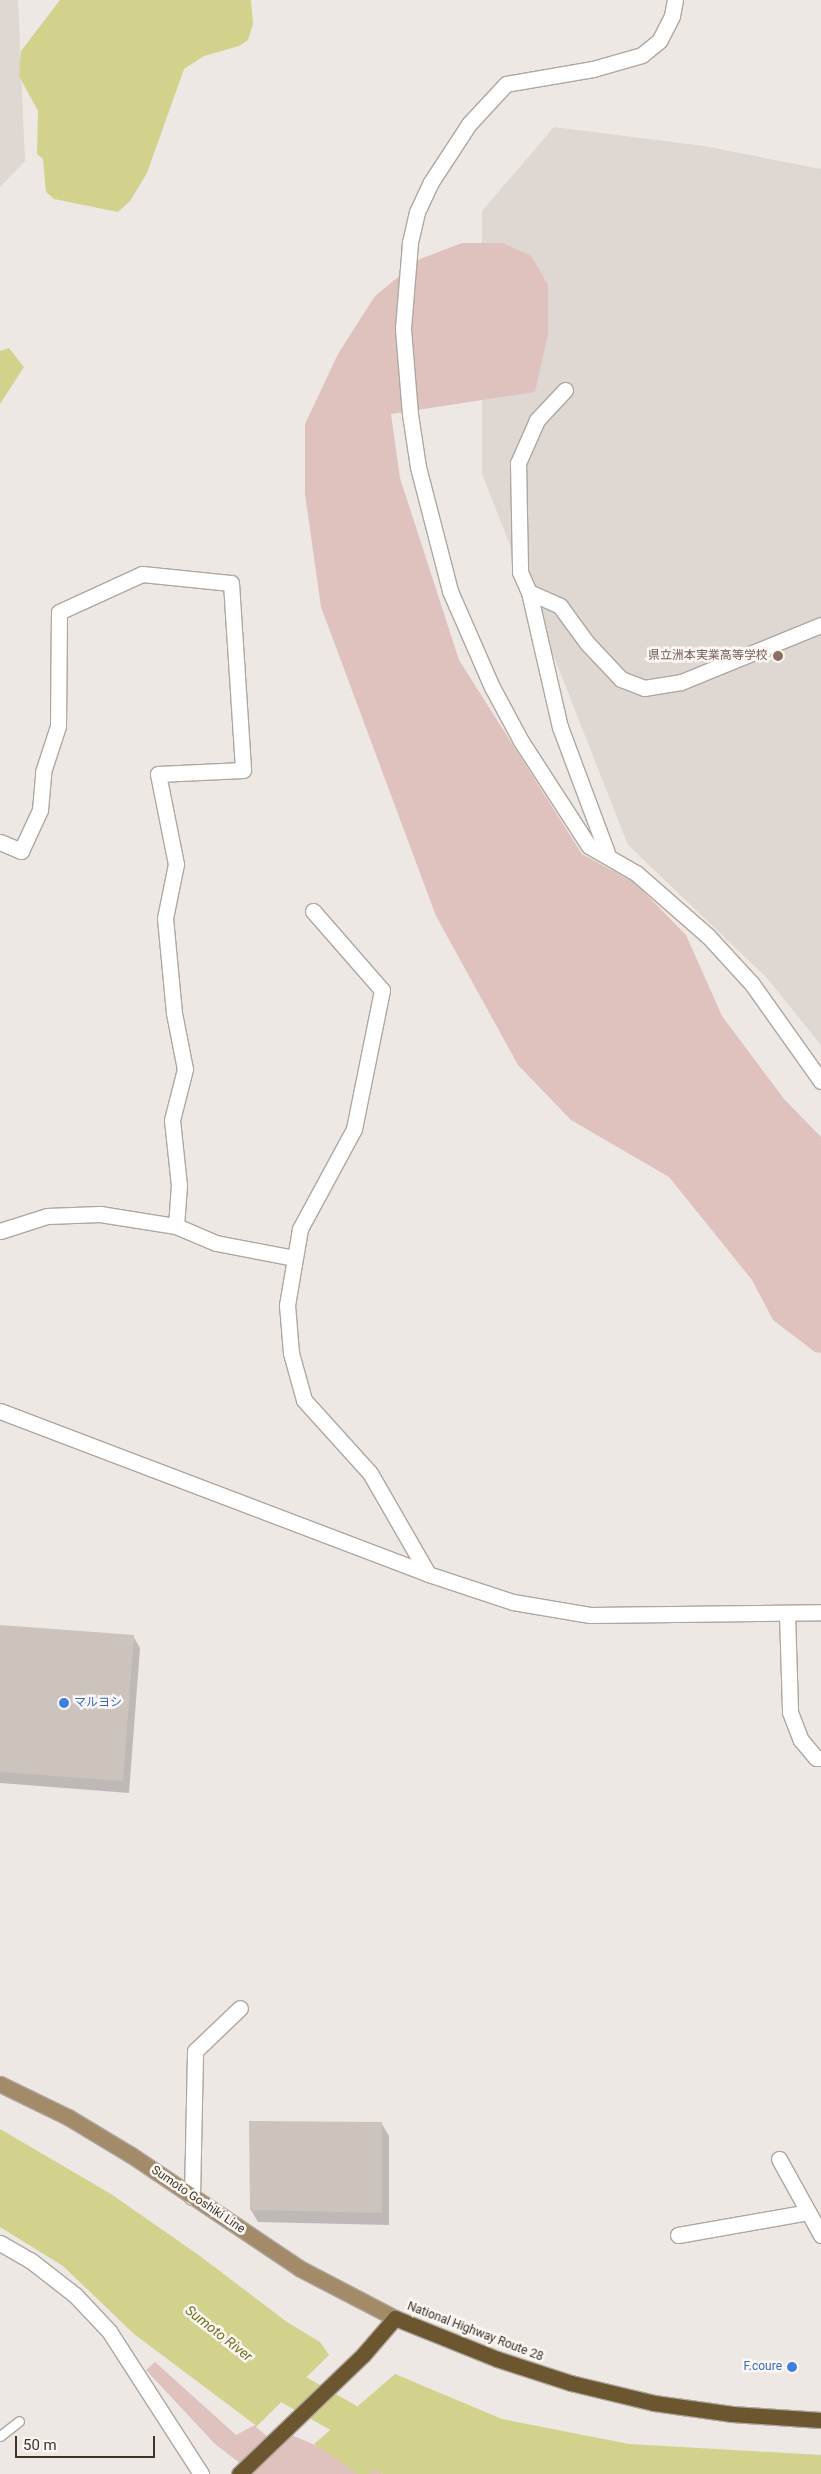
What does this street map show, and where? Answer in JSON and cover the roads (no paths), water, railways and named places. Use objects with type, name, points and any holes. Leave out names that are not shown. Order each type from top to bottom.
[{"type":"highway","name":"National Highway Route 28","points":[[238,2474],[363,2355],[395,2318],[497,2359],[571,2383],[654,2403],[732,2414],[821,2420]]},
{"type":"main road","name":"Sumoto Goshiki Line","points":[[0,2084],[68,2117],[299,2268],[395,2318]]},
{"type":"street","points":[[675,0],[672,16],[659,41],[642,55],[593,69],[506,84],[469,124],[431,182],[417,212],[410,244],[404,310],[406,380],[416,449],[450,591],[492,687],[521,741],[589,846],[607,853],[636,873],[708,936],[752,984],[821,1081]]},
{"type":"street","points":[[565,390],[537,420],[518,463],[520,572],[529,592],[560,727],[607,853]]},
{"type":"street","points":[[0,842],[21,851],[40,810],[43,772],[58,726],[59,612],[142,574],[231,583],[243,770],[158,774],[176,864],[165,918],[174,1013],[185,1069],[172,1120],[179,1185],[176,1226]]},
{"type":"street","points":[[529,592],[560,606],[587,642],[621,679],[644,688],[680,682],[821,624]]},
{"type":"street","points":[[313,912],[382,990],[354,1129],[300,1229],[287,1305],[291,1353],[304,1400],[370,1473],[428,1574]]},
{"type":"street","points":[[0,1231],[47,1216],[100,1214],[176,1226],[216,1243],[294,1258]]},
{"type":"street","points":[[0,1411],[428,1574],[513,1602],[590,1615],[787,1614],[821,1612]]},
{"type":"street","points":[[787,1614],[790,1712],[801,1740],[816,1758],[821,1758]]},
{"type":"street","points":[[192,2197],[194,2051],[240,2008]]},
{"type":"street","points":[[779,2159],[821,2235]]},
{"type":"street","points":[[678,2235],[808,2212]]},
{"type":"street","points":[[0,2243],[30,2260],[75,2295],[109,2331],[201,2474]]},
{"type":"lane","points":[[0,2436],[19,2421]]},
{"type":"water","points":[[60,0],[251,0],[253,24],[248,40],[239,46],[204,56],[184,69],[147,173],[130,201],[118,212],[54,199],[46,192],[43,159],[37,154],[38,111],[19,76],[21,51]]},
{"type":"water","points":[[9,348],[24,367],[0,404],[0,351]]},
{"type":"water","points":[[0,2129],[111,2194],[200,2256],[287,2322],[320,2342],[339,2369],[270,2436],[134,2334],[63,2266],[0,2227]]},
{"type":"water","points":[[395,2374],[502,2419],[629,2444],[821,2455],[821,2474],[383,2474],[371,2469],[371,2474],[358,2474],[314,2444]]},
{"type":"waterway","name":"Sumoto River","points":[[282,2383],[442,2474]]},
{"type":"place","name":"県立洲本実業高等学校","points":[[778,656]]},
{"type":"place","name":"マルヨシ","points":[[64,1703]]},
{"type":"place","name":"F.coure","points":[[792,2367]]}]
